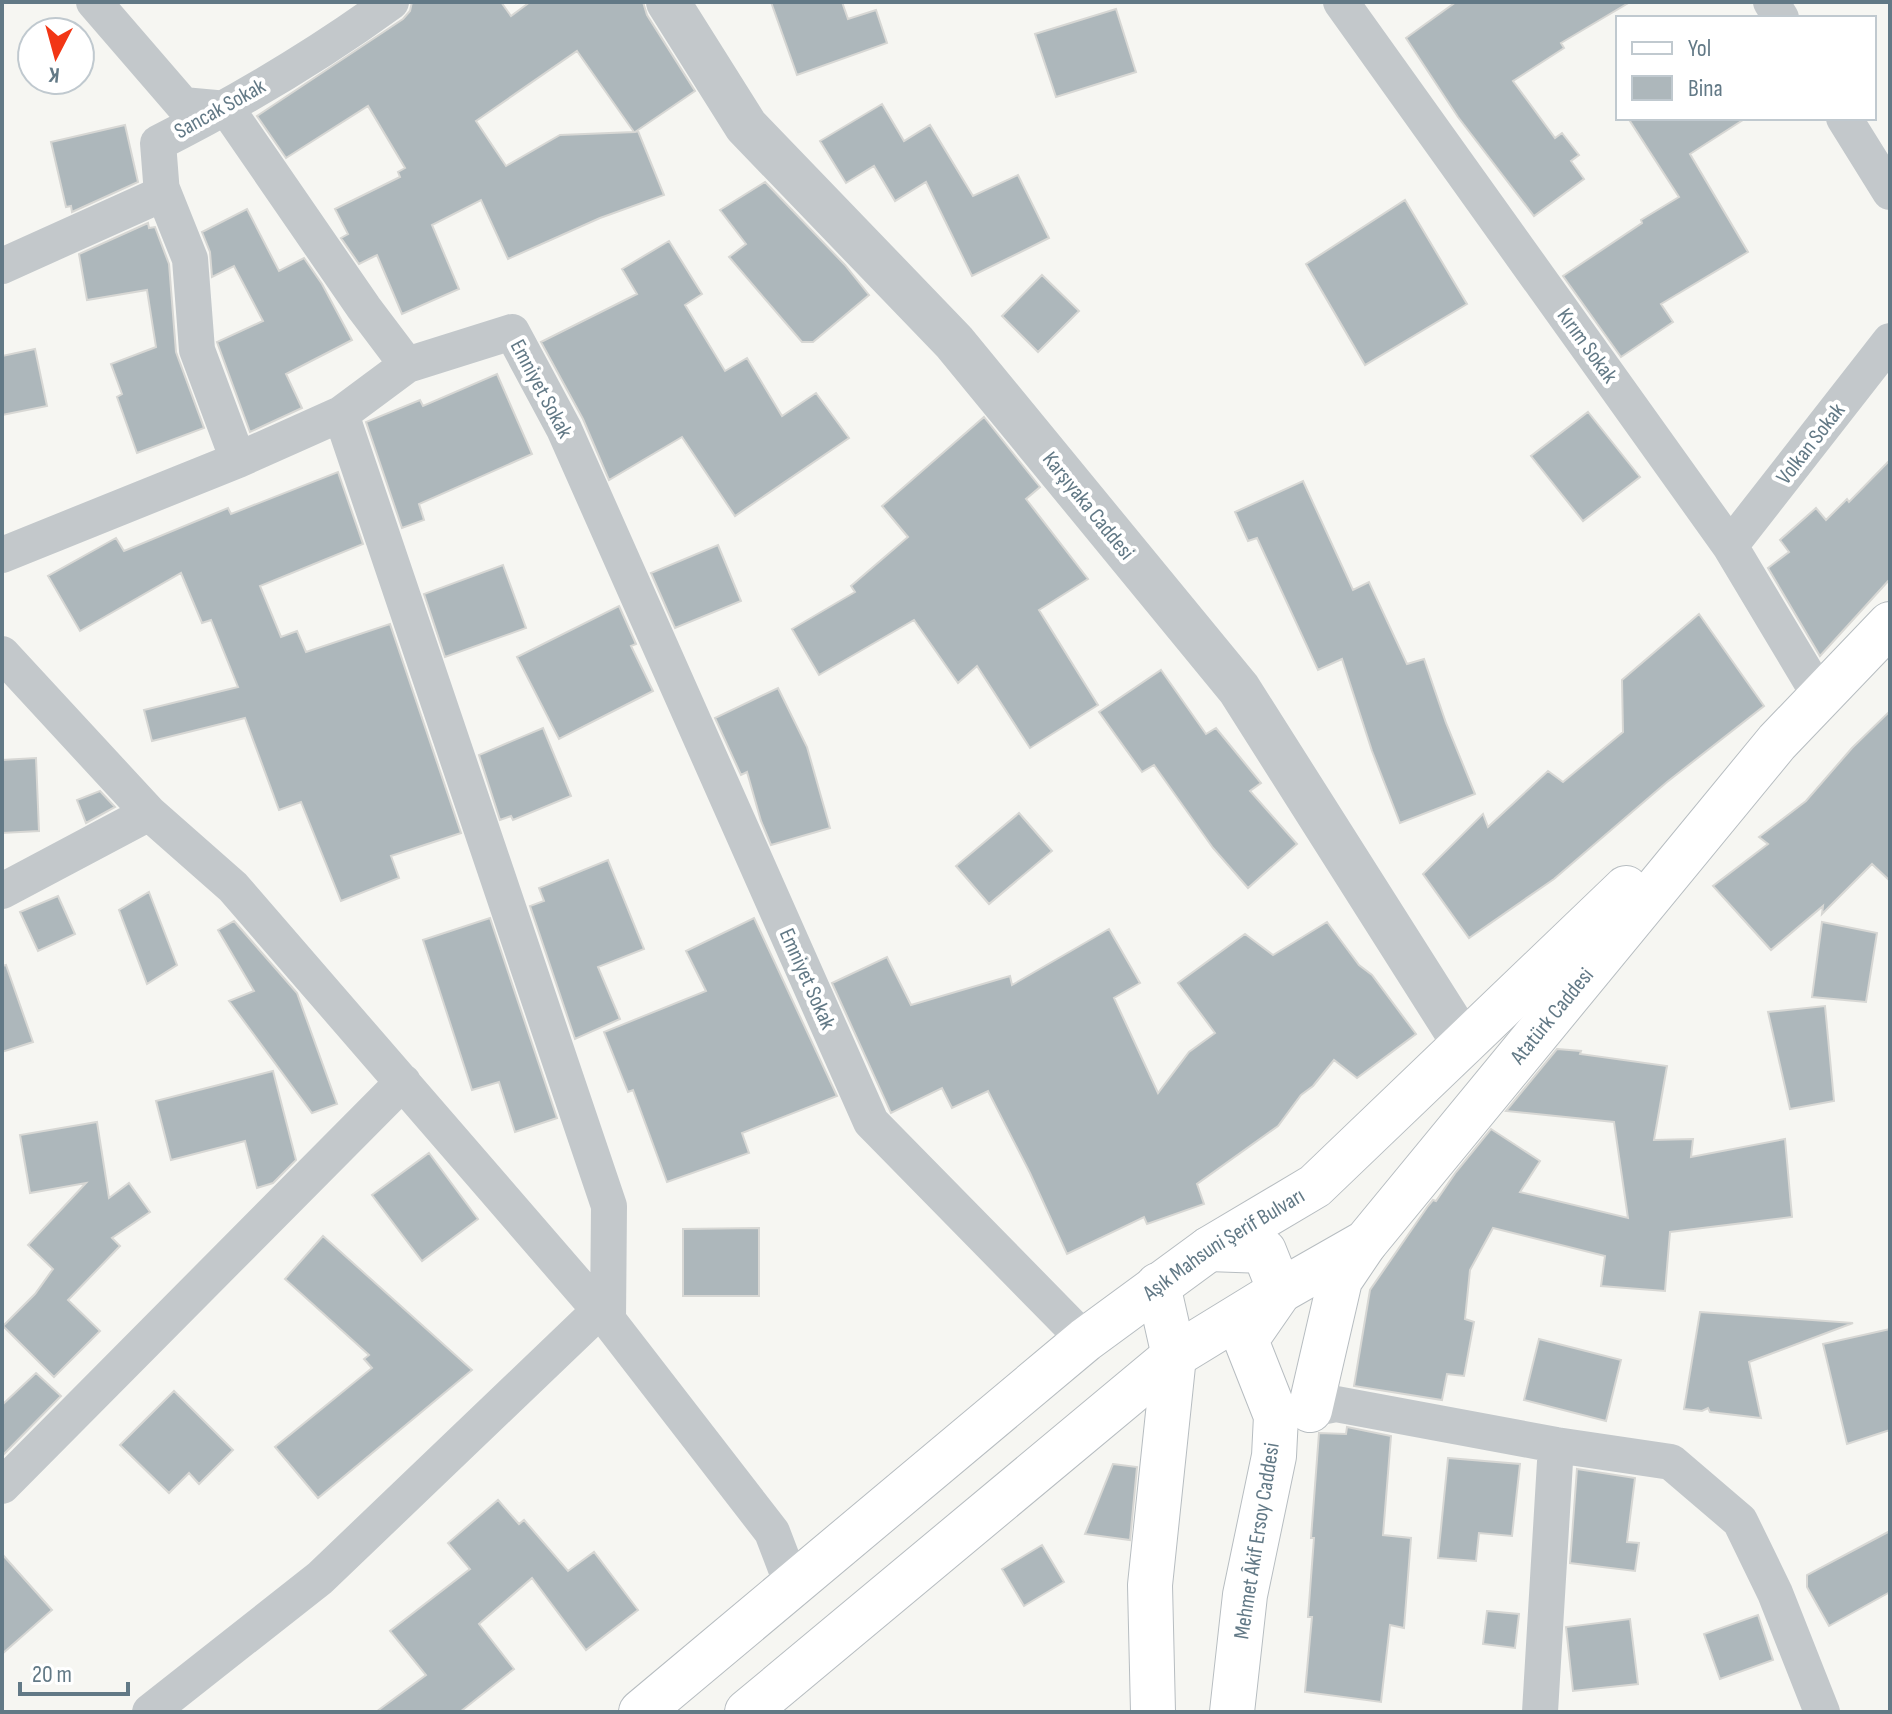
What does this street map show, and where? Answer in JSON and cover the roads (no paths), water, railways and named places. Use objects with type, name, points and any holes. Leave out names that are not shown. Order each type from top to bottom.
[{"type":"main road","name":"Atatürk Caddesi","points":[[1174,1356],[1366,1242],[1777,742],[1890,624]]},
{"type":"main road","name":"Aşık Mahsuni Şerif Bulvarı","points":[[641,1712],[1085,1340],[1209,1249],[1315,1186],[1777,742]]},
{"type":"main road","points":[[1293,1413],[1340,1280],[1366,1242]]},
{"type":"main road","points":[[1209,1249],[1264,1251],[1280,1291]]},
{"type":"main road","points":[[1153,1712],[1150,1585],[1174,1356],[1158,1285]]},
{"type":"main road","name":"Mehmet Âkif Ersoy Caddesi","points":[[1232,1712],[1245,1595],[1274,1456],[1293,1413],[1246,1340],[1280,1291]]},
{"type":"main road","points":[[747,1712],[1174,1356]]},
{"type":"street","points":[[94,2],[183,105],[227,109],[407,365]]},
{"type":"street","name":"Sancak Sokak","points":[[162,189],[158,143],[227,109],[350,32],[391,2]]},
{"type":"street","name":"Karşıyaka Caddesi","points":[[668,2],[746,126],[954,342],[1239,689],[1464,1044]]},
{"type":"street","name":"Kırım Sokak","points":[[1341,2],[1730,546],[1821,698]]},
{"type":"street","points":[[1845,120],[1890,192]]},
{"type":"street","points":[[2,266],[162,194],[162,189]]},
{"type":"street","points":[[162,189],[190,259],[197,350],[238,460]]},
{"type":"street","name":"Emniyet Sokak","points":[[2,555],[238,460],[341,414],[407,365],[512,332],[564,429],[871,1122],[1085,1340]]},
{"type":"street","name":"Volkan Sokak","points":[[1730,546],[1890,341]]},
{"type":"street","points":[[150,1712],[320,1578],[604,1315],[609,1206],[341,414]]},
{"type":"street","points":[[2,654],[149,813],[233,887],[604,1315],[772,1532],[793,1587]]},
{"type":"street","points":[[2,891],[149,813]]},
{"type":"street","points":[[2,1486],[403,1082]]},
{"type":"street","points":[[1293,1413],[1336,1404],[1556,1445],[1671,1462],[1740,1521],[1775,1593],[1822,1712]]},
{"type":"street","points":[[1540,1712],[1556,1445]]}]
